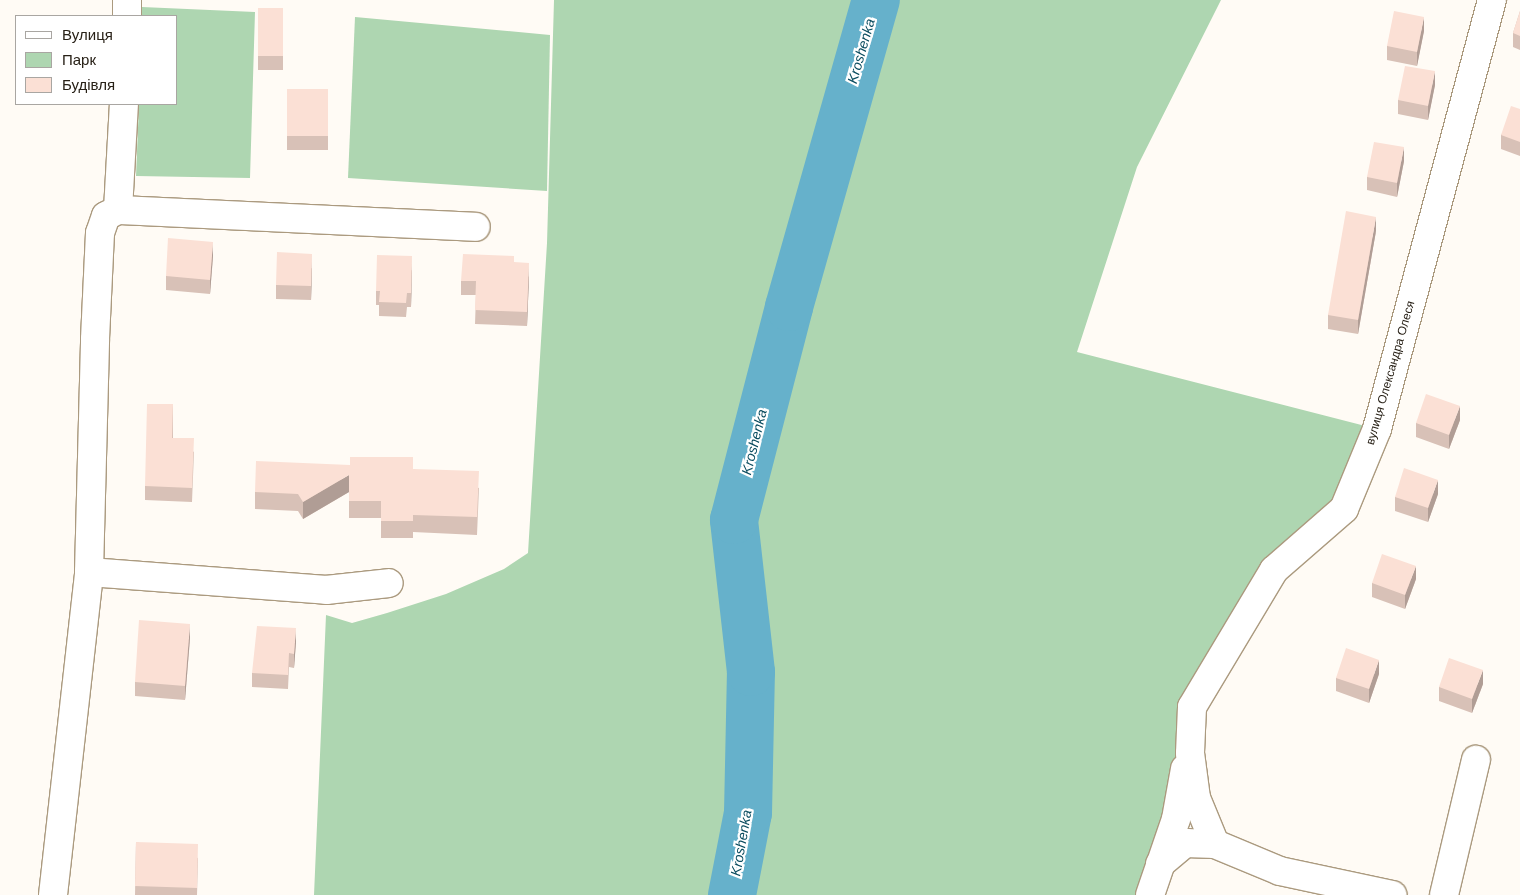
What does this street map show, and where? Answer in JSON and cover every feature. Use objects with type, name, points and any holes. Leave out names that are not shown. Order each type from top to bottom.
[{"type":"street","points":[[127,0],[127,15]]},
{"type":"street","name":"вулиця Олександра Олеся","points":[[1190,753],[1192,707],[1274,570],[1344,509],[1377,429],[1492,0]]},
{"type":"street","points":[[118,210],[124,105]]},
{"type":"street","points":[[53,895],[89,572],[100,234],[106,216],[118,210],[476,227]]},
{"type":"street","points":[[89,572],[326,590],[389,582]]},
{"type":"street","points":[[1190,753],[1196,798],[1215,844]]},
{"type":"street","points":[[1150,895],[1176,819],[1180,786],[1190,753]]},
{"type":"street","points":[[1444,895],[1476,760]]},
{"type":"street","points":[[1160,864],[1185,842],[1215,844],[1280,871],[1392,895]]},
{"type":"green space","points":[[554,0],[1221,0],[1137,167],[1077,352],[1377,429],[1344,509],[1274,570],[1192,707],[1150,895],[314,895],[326,615],[352,623],[387,613],[446,594],[504,569],[528,553],[547,243]]},
{"type":"green space","points":[[142,7],[255,12],[250,178],[136,176],[139,105],[178,105],[178,15],[142,15]]},
{"type":"green space","points":[[355,17],[550,35],[547,191],[348,178]]},
{"type":"building","points":[[258,8],[283,8],[283,56],[258,56]]},
{"type":"building","points":[[1394,11],[1424,17],[1417,52],[1387,46]]},
{"type":"building","points":[[1520,11],[1520,36],[1513,33]]},
{"type":"building","points":[[1405,66],[1435,71],[1428,106],[1398,100]]},
{"type":"building","points":[[287,89],[328,89],[328,136],[287,136]]},
{"type":"building","points":[[1511,106],[1520,109],[1520,142],[1501,135]]},
{"type":"building","points":[[1374,142],[1404,147],[1397,183],[1367,177]]},
{"type":"building","points":[[1346,211],[1376,217],[1358,320],[1328,315]]},
{"type":"building","points":[[168,238],[213,242],[210,280],[166,276]]},
{"type":"building","points":[[277,252],[312,254],[311,286],[276,285]]},
{"type":"building","points":[[463,254],[514,256],[514,262],[529,263],[527,312],[475,310],[476,281],[461,281]]},
{"type":"building","points":[[377,255],[412,256],[411,293],[407,293],[406,303],[379,302],[380,291],[376,291]]},
{"type":"building","points":[[1426,394],[1460,406],[1449,435],[1416,423]]},
{"type":"building","points":[[147,404],[173,404],[172,438],[194,438],[192,488],[145,486]]},
{"type":"building","points":[[350,457],[413,457],[413,469],[479,471],[477,517],[413,515],[413,521],[381,521],[381,501],[349,501],[349,475],[303,502],[298,494],[255,492],[256,461],[350,465]]},
{"type":"building","points":[[1404,468],[1438,480],[1428,508],[1395,497]]},
{"type":"building","points":[[1382,554],[1416,566],[1405,595],[1372,583]]},
{"type":"building","points":[[139,620],[190,624],[185,686],[135,682]]},
{"type":"building","points":[[257,626],[296,628],[294,654],[289,653],[288,675],[252,673]]},
{"type":"building","points":[[1346,648],[1379,660],[1369,689],[1336,678]]},
{"type":"building","points":[[1449,658],[1483,670],[1472,699],[1439,687]]},
{"type":"building","points":[[136,842],[198,844],[197,888],[135,886]]},
{"type":"waterway","name":"Kroshenka","points":[[732,895],[748,813],[751,672],[734,520],[789,307],[876,0]]}]
